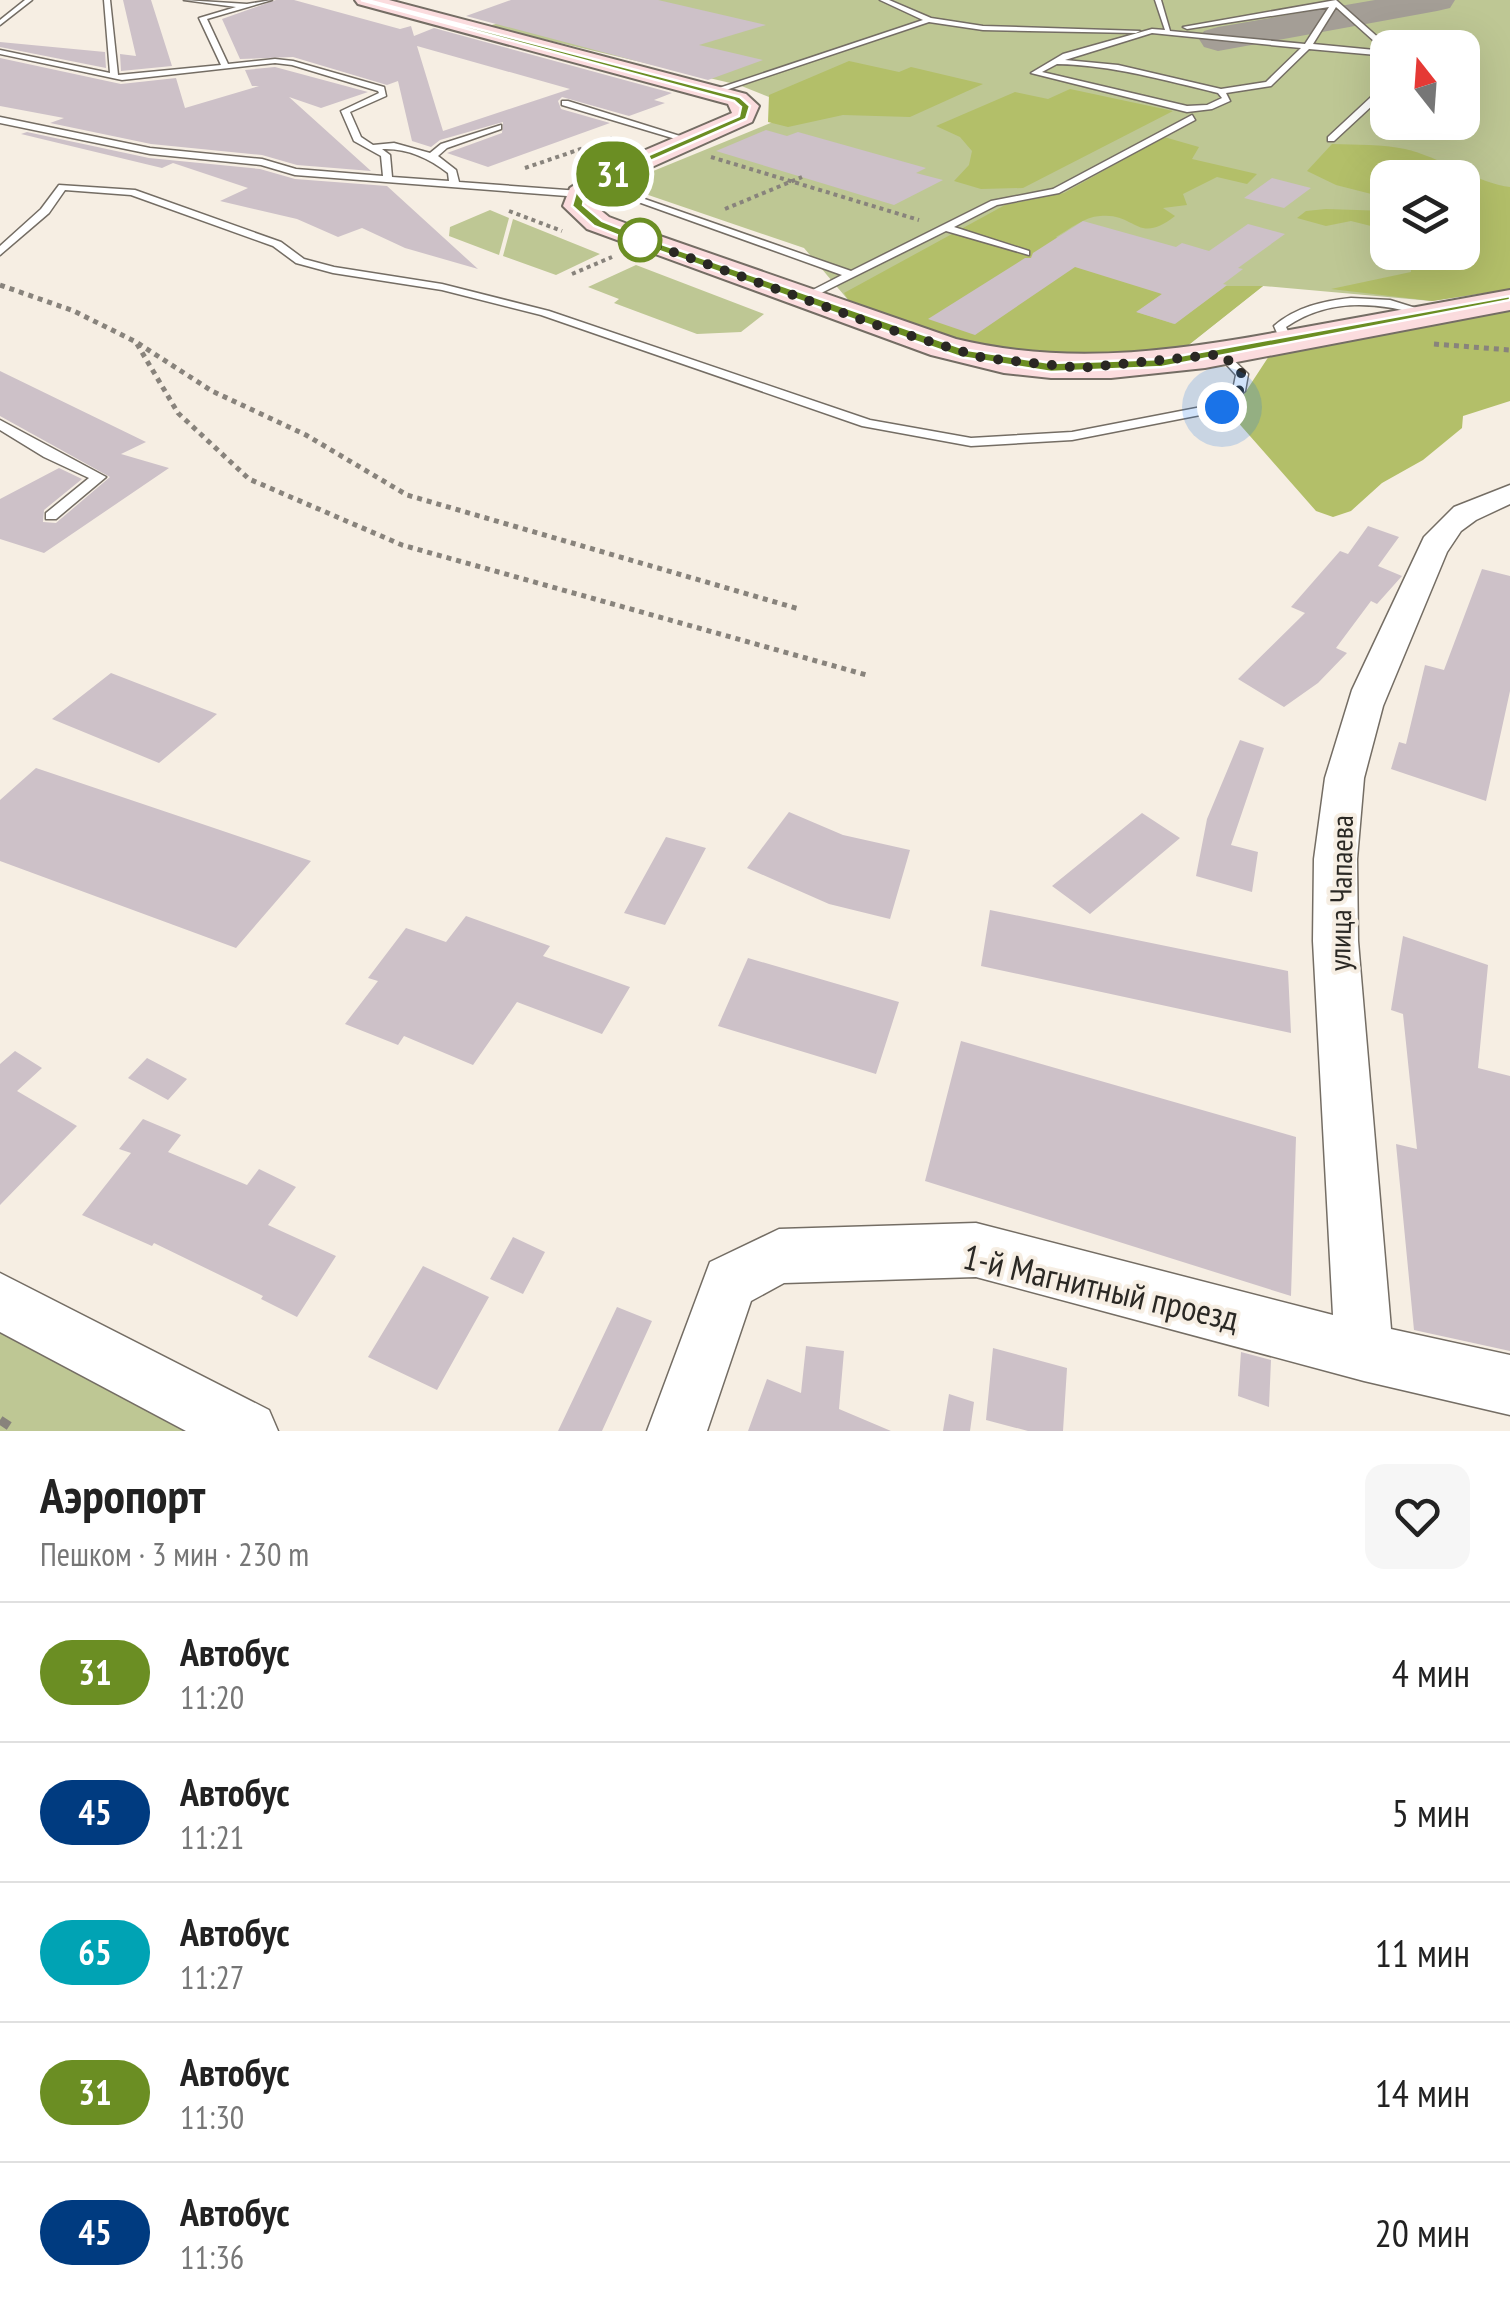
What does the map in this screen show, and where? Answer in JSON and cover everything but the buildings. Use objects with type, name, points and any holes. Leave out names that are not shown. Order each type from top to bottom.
[{"type":"main road","points":[[364,0],[714,91],[746,106],[743,117],[586,189],[578,206],[598,223],[944,348],[1051,368],[1110,367],[1288,342],[1426,328],[1510,300]]},
{"type":"street","name":"улица Чапаева","points":[[1364,1352],[1336,964],[1338,826],[1360,722],[1379,668],[1440,532],[1483,503],[1510,494]]},
{"type":"street","name":"1-й Магнитный проезд","points":[[678,1431],[730,1282],[779,1256],[976,1250],[1364,1352],[1510,1385]]},
{"type":"street","points":[[0,1301],[235,1428]]},
{"type":"lane","points":[[0,23],[30,0]]},
{"type":"lane","points":[[107,0],[114,76]]},
{"type":"lane","points":[[186,0],[247,6]]},
{"type":"lane","points":[[226,67],[203,18],[269,0]]},
{"type":"lane","points":[[883,0],[929,20],[983,28],[1152,31],[1370,50]]},
{"type":"lane","points":[[1158,0],[1168,29]]},
{"type":"lane","points":[[1241,0],[1250,17]]},
{"type":"lane","points":[[1221,91],[1227,99],[1209,107],[1187,109],[1034,73],[1074,54],[1152,31],[1333,2]]},
{"type":"lane","points":[[1056,62],[1084,62],[1221,91],[1268,84],[1310,43],[1333,2]]},
{"type":"lane","points":[[1333,2],[1370,36]]},
{"type":"lane","points":[[714,91],[929,20]]},
{"type":"lane","points":[[0,52],[114,76],[294,63],[382,90],[383,94],[345,111],[357,139],[384,155],[388,181]]},
{"type":"lane","points":[[1074,54],[1084,62]]},
{"type":"lane","points":[[565,103],[684,144]]},
{"type":"lane","points":[[1331,140],[1370,103]]},
{"type":"lane","points":[[803,298],[994,202],[1056,191],[1192,118]]},
{"type":"lane","points":[[0,120],[177,156],[262,162],[295,172],[388,181],[586,189],[849,274]]},
{"type":"lane","points":[[432,156],[444,146],[498,128]]},
{"type":"lane","points":[[374,147],[394,146],[432,156],[453,172],[454,183]]},
{"type":"lane","points":[[0,252],[45,211],[62,187],[132,192],[277,244],[300,261],[316,266],[442,287],[545,313],[867,424],[971,442],[1072,436],[1222,407],[1239,391],[1242,374],[1222,354]]},
{"type":"lane","points":[[944,227],[1025,252]]},
{"type":"lane","points":[[0,424],[99,478],[51,516]]},
{"type":"path","points":[[476,185],[628,133],[684,144],[944,227]]},
{"type":"path","points":[[0,285],[74,311],[136,342],[212,392],[306,435],[407,496],[799,609]]},
{"type":"path","points":[[1426,328],[1510,350]]},
{"type":"path","points":[[136,342],[178,413],[249,479],[402,545],[870,676]]},
{"type":"path","points":[[0,1420],[18,1431]]},
{"type":"green space","points":[[586,0],[1510,0],[1510,289],[1432,301],[1263,286],[1186,347],[849,301],[804,248],[619,185],[773,122],[769,97],[739,85],[488,26]]},
{"type":"green space","points":[[849,61],[899,72],[911,67],[983,84],[910,117],[843,115],[788,127],[768,122],[769,95]]},
{"type":"green space","points":[[1070,89],[1173,111],[1023,188],[981,189],[954,181],[969,165],[972,151],[960,137],[936,126],[1015,92],[1048,99]]},
{"type":"green space","points":[[1164,137],[1199,147],[1192,159],[1257,174],[1247,184],[1217,177],[1183,194],[1187,205],[1163,208],[1175,216],[1152,228],[1100,216],[1056,237],[1162,294],[1137,312],[1174,324],[1226,286],[1263,286],[1186,347],[1146,354],[1054,355],[967,344],[849,301],[844,293],[1005,205],[1064,193]]},
{"type":"green space","points":[[1332,144],[1405,149],[1436,160],[1370,160],[1370,194],[1336,185],[1307,171]]},
{"type":"green space","points":[[1480,178],[1510,187],[1510,289],[1432,301],[1331,289],[1411,272],[1480,270]]},
{"type":"green space","points":[[490,210],[509,218],[499,255],[449,236],[450,227]]},
{"type":"green space","points":[[1370,210],[1370,226],[1351,221],[1326,226],[1297,218],[1306,211]]},
{"type":"green space","points":[[513,219],[600,254],[556,275],[503,256]]},
{"type":"green space","points":[[636,265],[764,314],[741,332],[697,334],[614,303],[619,299],[588,287]]},
{"type":"green space","points":[[1510,310],[1510,401],[1463,416],[1462,428],[1423,460],[1382,483],[1351,511],[1333,517],[1316,511],[1235,419],[1235,408],[1269,356]]},
{"type":"green space","points":[[0,1326],[197,1431],[0,1431]]},
{"type":"taxiway","points":[[1218,39],[1437,0]]},
{"type":"bus line","name":"31","points":[[365,0],[737,99],[746,106],[743,117],[604,178],[580,194],[578,206],[598,223],[646,242],[965,354],[1051,368],[1162,363],[1510,300]]},
{"type":"route","points":[[640,240],[944,348],[1004,362],[1051,368],[1110,367],[1222,354],[1242,374],[1239,391],[1222,407]]}]
